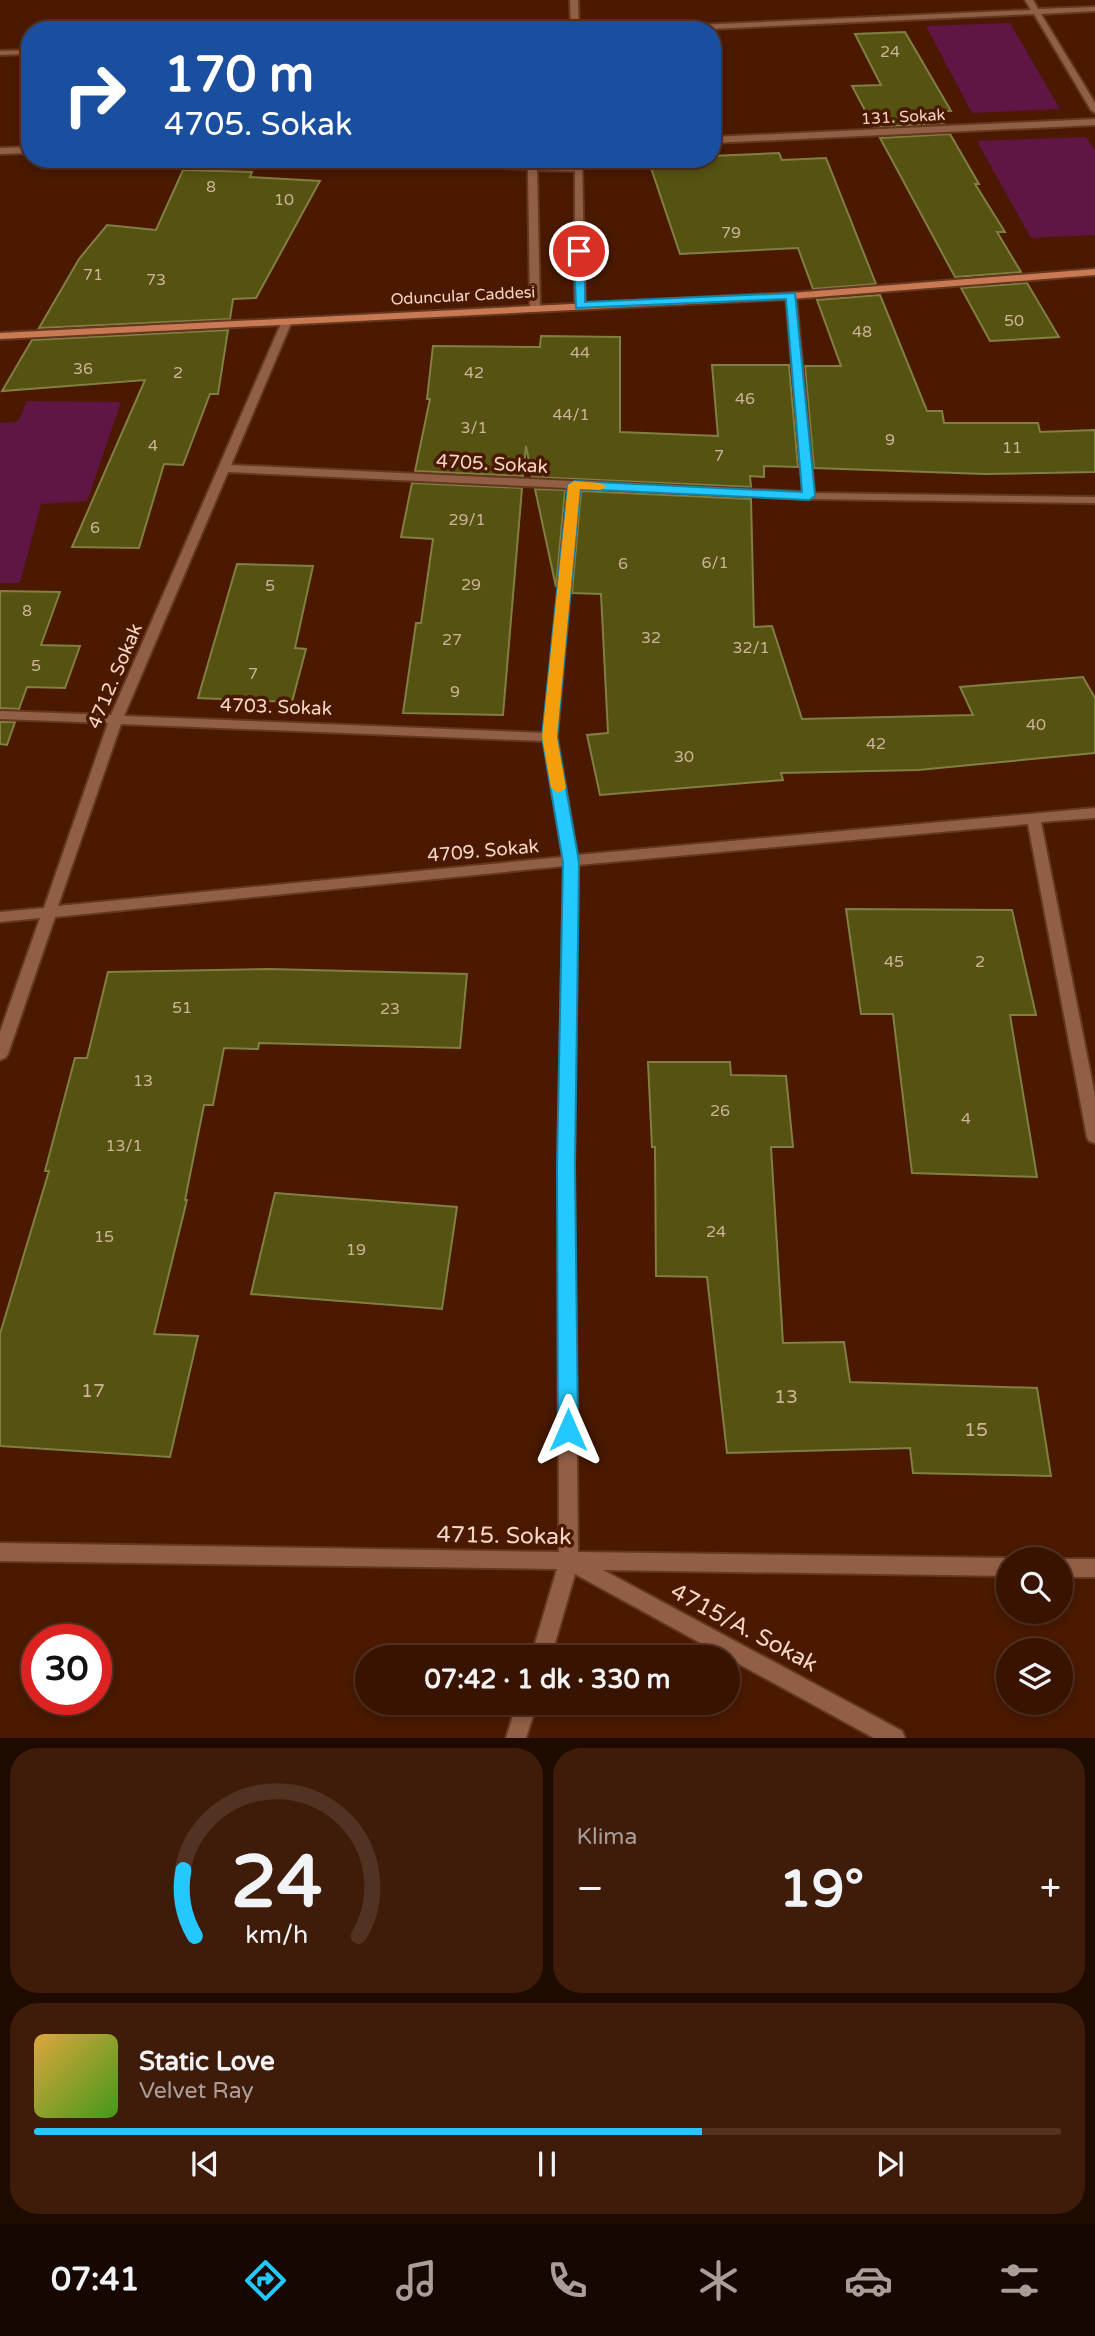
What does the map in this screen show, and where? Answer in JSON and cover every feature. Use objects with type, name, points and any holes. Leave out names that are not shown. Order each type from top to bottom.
[{"type":"street","points":[[574,0],[575,21]]},
{"type":"street","points":[[1029,0],[1095,110]]},
{"type":"street","points":[[721,26],[1095,9]]},
{"type":"street","points":[[0,53],[21,52]]},
{"type":"street","name":"131. Sokak","points":[[721,140],[1095,122]]},
{"type":"street","points":[[0,150],[21,150]]},
{"type":"street","points":[[532,168],[535,308]]},
{"type":"street","points":[[579,168],[580,306]]},
{"type":"street","name":"Oduncular Caddesi","points":[[0,337],[791,296],[1095,272]]},
{"type":"street","points":[[791,296],[809,496]]},
{"type":"street","name":"4712. Sokak","points":[[0,1054],[116,719],[287,321]]},
{"type":"street","name":"4705. Sokak","points":[[223,468],[809,496],[1095,500]]},
{"type":"street","points":[[545,1645],[569,1562],[566,1166],[571,862],[550,737],[574,485]]},
{"type":"street","name":"4703. Sokak","points":[[0,715],[550,737]]},
{"type":"street","name":"4709. Sokak","points":[[0,917],[49,915],[1095,813]]},
{"type":"street","points":[[1034,819],[1095,1137]]},
{"type":"street","name":"4715. Sokak","points":[[0,1552],[996,1567]]},
{"type":"street","name":"4715/A. Sokak","points":[[569,1562],[895,1738]]},
{"type":"street","points":[[1073,1568],[1095,1568]]},
{"type":"street","points":[[516,1738],[523,1715]]},
{"type":"shaded area","points":[[1010,23],[1060,109],[972,113],[926,26]]},
{"type":"shaded area","points":[[1086,137],[1095,150],[1095,235],[1031,238],[977,141]]},
{"type":"shaded area","points":[[27,401],[121,402],[87,501],[41,504],[20,583],[0,583],[0,423],[18,422]]},
{"type":"building","points":[[905,32],[951,111],[937,111],[944,123],[874,127],[852,86],[881,85],[855,34]]},
{"type":"building","points":[[950,134],[979,184],[975,184],[1005,232],[997,232],[1021,272],[955,277],[880,138]]},
{"type":"building","points":[[779,153],[782,160],[826,158],[876,284],[813,289],[798,248],[680,254],[651,168],[721,168],[721,156]]},
{"type":"building","points":[[183,170],[252,172],[250,177],[320,181],[256,298],[233,299],[230,319],[39,328],[79,259],[107,225],[156,230]]},
{"type":"building","points":[[1027,283],[1059,337],[990,341],[961,288]]},
{"type":"building","points":[[880,295],[927,411],[942,411],[944,423],[1038,423],[1040,432],[1095,430],[1095,472],[985,474],[814,468],[805,366],[841,366],[817,300]]},
{"type":"building","points":[[228,330],[218,394],[210,394],[183,465],[164,464],[139,548],[72,547],[145,380],[2,391],[32,340]]},
{"type":"building","points":[[541,336],[620,337],[620,432],[718,436],[712,365],[789,365],[798,467],[764,466],[764,477],[750,476],[751,487],[532,477],[526,446],[523,476],[415,471],[430,399],[427,399],[433,346],[540,347]]},
{"type":"building","points":[[412,483],[522,488],[503,715],[403,713],[416,623],[421,623],[433,539],[401,537]]},
{"type":"building","points":[[535,489],[565,490],[556,587]]},
{"type":"building","points":[[581,491],[751,499],[754,627],[772,626],[802,719],[973,715],[960,687],[1083,677],[1095,698],[1095,753],[918,770],[781,773],[783,780],[600,795],[587,735],[608,733],[601,594],[572,593]]},
{"type":"building","points":[[237,564],[313,566],[295,648],[306,649],[292,702],[198,698]]},
{"type":"building","points":[[0,591],[60,592],[41,645],[80,646],[65,688],[27,687],[19,709],[0,708]]},
{"type":"building","points":[[0,722],[15,722],[7,745],[0,744]]},
{"type":"building","points":[[846,909],[1012,910],[1036,1015],[1010,1015],[1037,1177],[912,1173],[893,1014],[861,1014]]},
{"type":"building","points":[[270,969],[467,974],[460,1048],[259,1043],[258,1049],[224,1048],[213,1105],[204,1105],[187,1200],[154,1334],[198,1336],[170,1457],[0,1446],[0,1334],[49,1171],[45,1171],[75,1058],[87,1058],[108,972]]},
{"type":"building","points":[[648,1062],[730,1062],[731,1075],[786,1076],[793,1147],[771,1147],[783,1343],[844,1342],[850,1382],[1037,1388],[1051,1476],[913,1473],[910,1448],[727,1453],[707,1277],[656,1276],[655,1147],[652,1147]]},
{"type":"building","points":[[275,1193],[457,1207],[442,1309],[251,1294]]},
{"type":"slow traffic","points":[[558,788],[550,737],[574,485],[600,487]]},
{"type":"route","points":[[568,1430],[566,1166],[571,862],[550,737],[574,485],[809,496],[791,296],[580,306],[579,251]]}]
